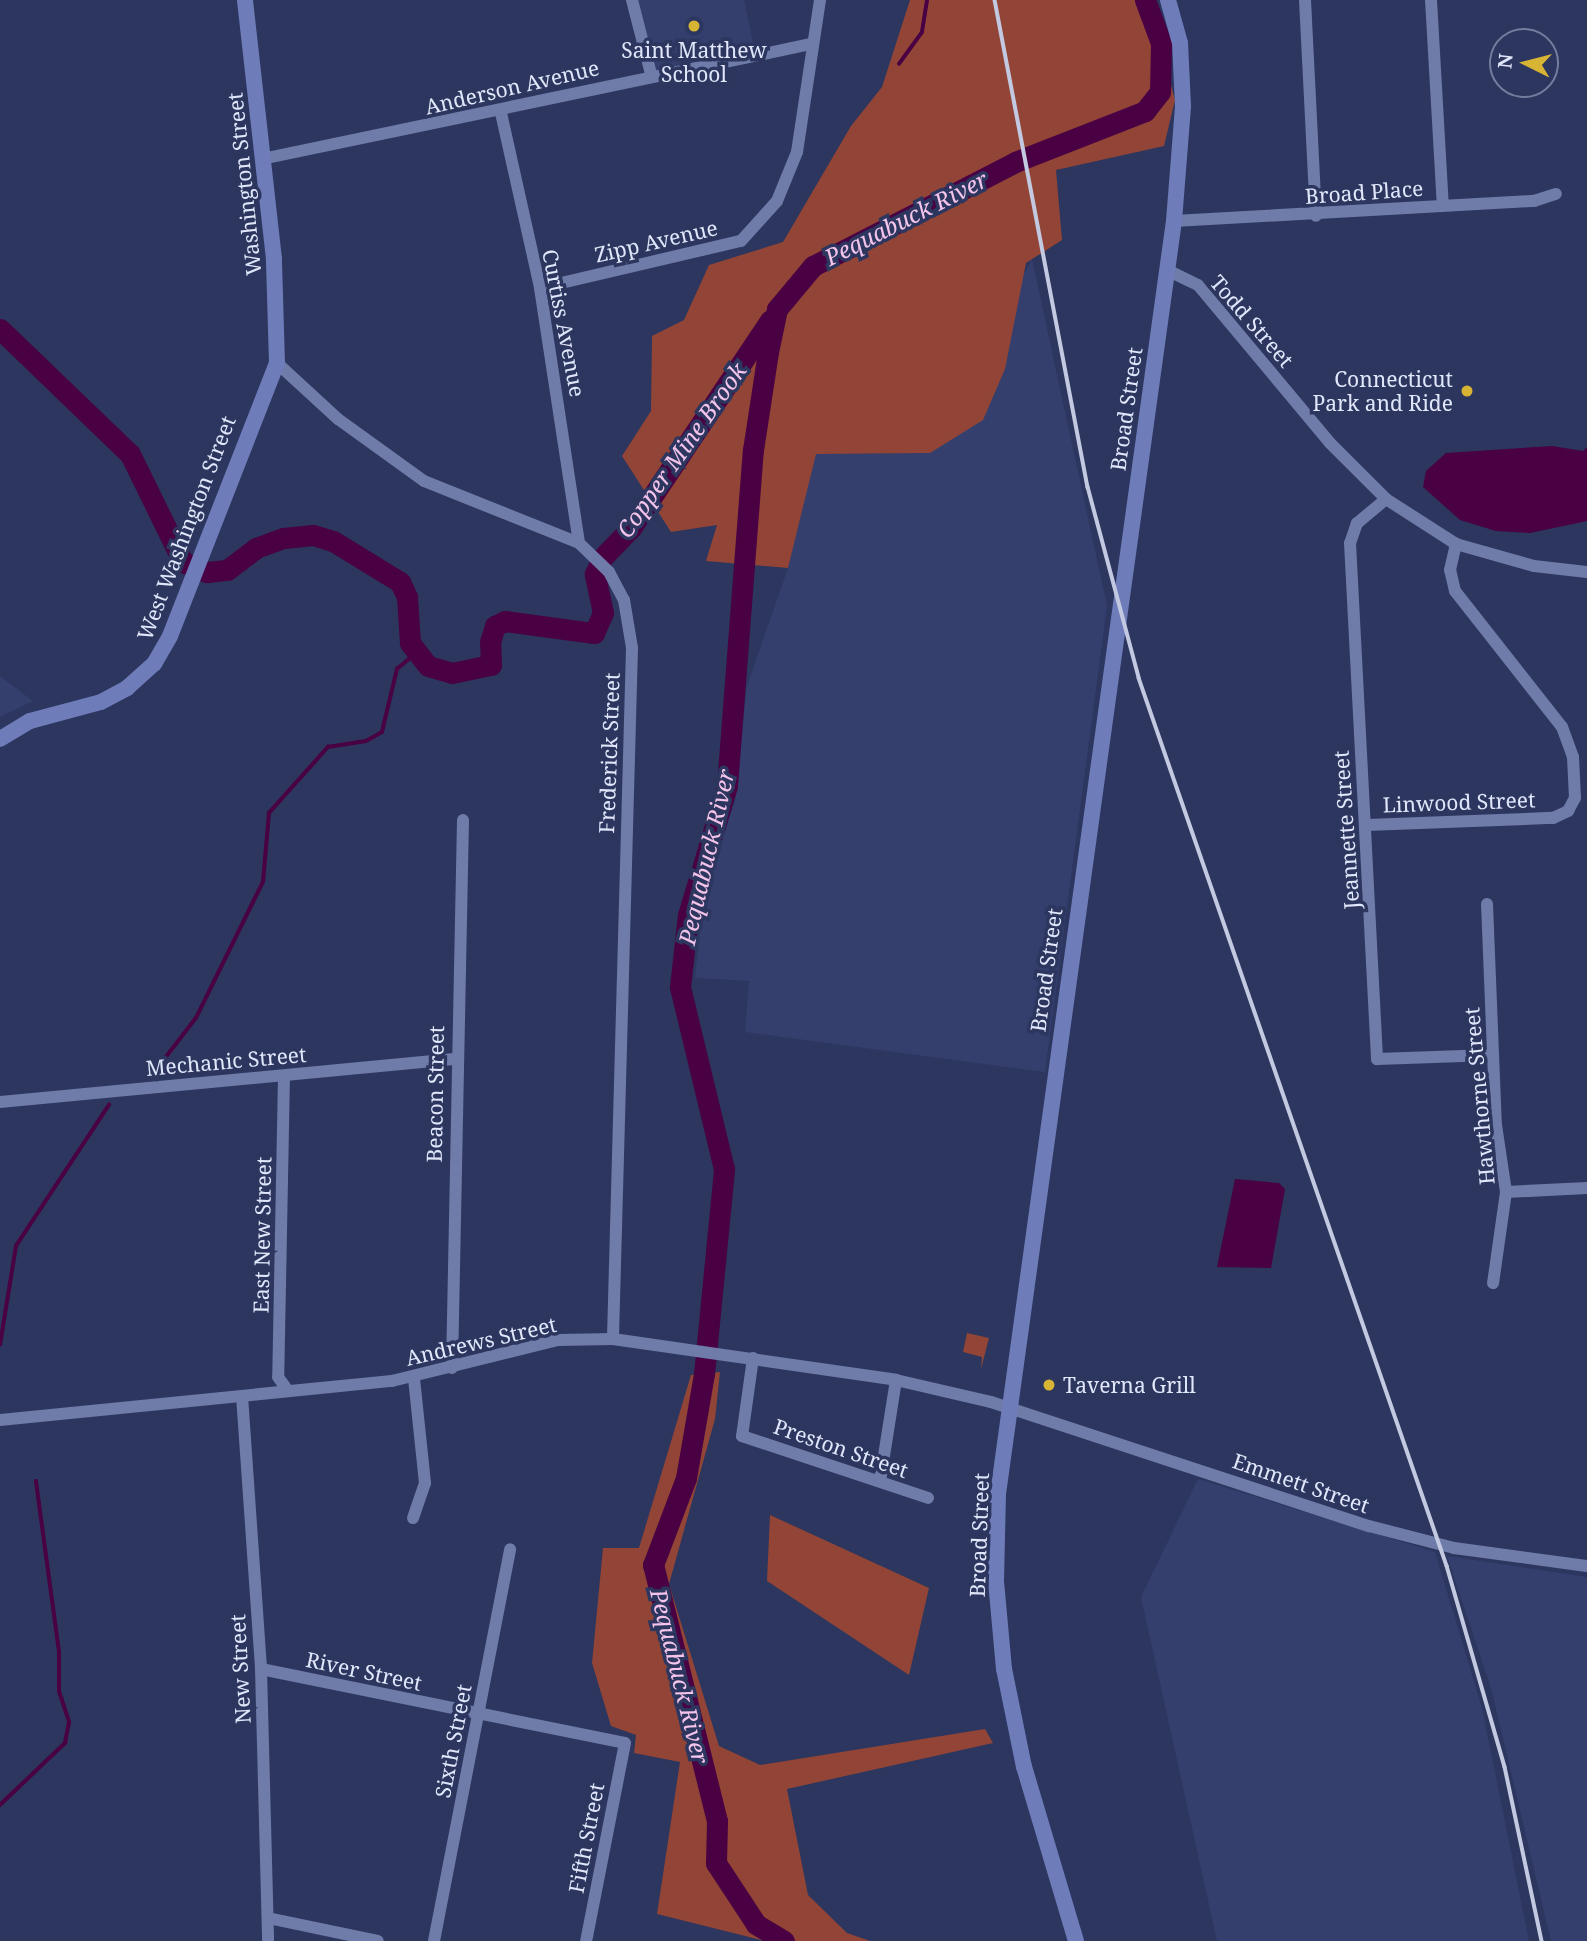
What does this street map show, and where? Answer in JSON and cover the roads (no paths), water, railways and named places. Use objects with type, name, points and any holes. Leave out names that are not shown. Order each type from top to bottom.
[{"type":"main road","name":"Washington Street","points":[[245,0],[280,333],[276,363]]},
{"type":"main road","name":"Broad Street","points":[[1076,1941],[1024,1767],[1001,1647],[998,1494],[1174,222],[1183,106],[1180,43],[1168,0]]},
{"type":"main road","name":"West Washington Street","points":[[0,739],[15,727],[85,709],[127,688],[154,664],[193,576],[276,363]]},
{"type":"street","points":[[632,0],[651,74]]},
{"type":"street","points":[[811,44],[820,0]]},
{"type":"street","points":[[1305,0],[1316,215]]},
{"type":"street","points":[[1431,0],[1443,206]]},
{"type":"street","name":"Anderson Avenue","points":[[262,159],[501,113],[651,74],[811,44]]},
{"type":"street","name":"Zipp Avenue","points":[[540,288],[741,241],[777,201],[797,152],[811,44]]},
{"type":"street","name":"Curtiss Avenue","points":[[501,113],[540,288],[579,543]]},
{"type":"street","name":"Broad Place","points":[[1174,222],[1534,201],[1556,194]]},
{"type":"street","name":"Todd Street","points":[[1167,270],[1198,285],[1330,443],[1386,499],[1456,544],[1534,566],[1587,572]]},
{"type":"street","name":"Frederick Street","points":[[276,363],[338,419],[424,481],[579,543],[595,555],[610,572],[630,619],[632,648],[613,1339]]},
{"type":"street","name":"Jeannette Street","points":[[1386,499],[1357,523],[1350,542],[1367,825],[1377,1059],[1492,1055]]},
{"type":"street","name":"Linwood Street","points":[[1367,825],[1553,818],[1567,811],[1575,798],[1568,740],[1549,708],[1455,591],[1450,569],[1456,544]]},
{"type":"street","name":"Beacon Street","points":[[452,1368],[454,1059],[463,820]]},
{"type":"street","name":"Hawthorne Street","points":[[1487,904],[1492,1055],[1506,1192],[1493,1283]]},
{"type":"street","name":"Mechanic Street","points":[[0,1102],[454,1059]]},
{"type":"street","name":"East New Street","points":[[284,1076],[278,1377],[288,1391]]},
{"type":"street","points":[[1506,1192],[1587,1188]]},
{"type":"street","name":"Andrews Street","points":[[0,1420],[414,1378],[558,1339],[613,1339],[896,1380],[1010,1408]]},
{"type":"street","name":"Preston Street","points":[[754,1359],[742,1436],[928,1498]]},
{"type":"street","points":[[413,1518],[425,1483],[414,1378]]},
{"type":"street","points":[[880,1481],[896,1380]]},
{"type":"street","name":"New Street","points":[[242,1396],[261,1669],[268,1941]]},
{"type":"street","name":"Emmett Street","points":[[1010,1408],[1378,1528],[1542,1564],[1587,1566]]},
{"type":"street","name":"Sixth Street","points":[[434,1941],[510,1549]]},
{"type":"street","name":"River Street","points":[[261,1669],[625,1743]]},
{"type":"street","name":"Fifth Street","points":[[586,1941],[625,1743]]},
{"type":"street","points":[[268,1918],[379,1941]]},
{"type":"waterway","points":[[899,64],[922,32],[927,0]]},
{"type":"waterway","name":"Pequabuck River","points":[[784,1941],[756,1924],[716,1863],[717,1821],[653,1565],[686,1478],[704,1374],[724,1169],[680,987],[688,915],[727,786],[753,450],[768,352],[777,309],[813,266],[1015,162],[1145,111],[1160,92],[1161,43],[1145,0]]},
{"type":"waterway","name":"Copper Mine Brook","points":[[0,329],[130,454],[183,562],[207,572],[227,570],[256,548],[284,538],[313,535],[333,541],[400,582],[407,597],[410,643],[428,666],[452,673],[491,665],[490,642],[495,626],[505,621],[594,633],[603,613],[595,574],[602,558],[631,528],[770,320]]},
{"type":"waterway","points":[[155,1071],[196,1018],[263,882],[269,813],[328,747],[366,741],[382,732],[397,669],[417,652]]},
{"type":"waterway","points":[[0,1345],[16,1246],[109,1105]]},
{"type":"waterway","points":[[0,1805],[65,1743],[69,1722],[59,1692],[59,1652],[36,1482]]},
{"type":"railway","points":[[995,0],[1088,487],[1139,678],[1447,1566],[1505,1767],[1542,1941]]},
{"type":"place","name":"Saint Matthew School","points":[[694,26]]},
{"type":"place","name":"Connecticut Park and Ride","points":[[1467,391]]},
{"type":"place","name":"Taverna Grill","points":[[1049,1385]]}]
